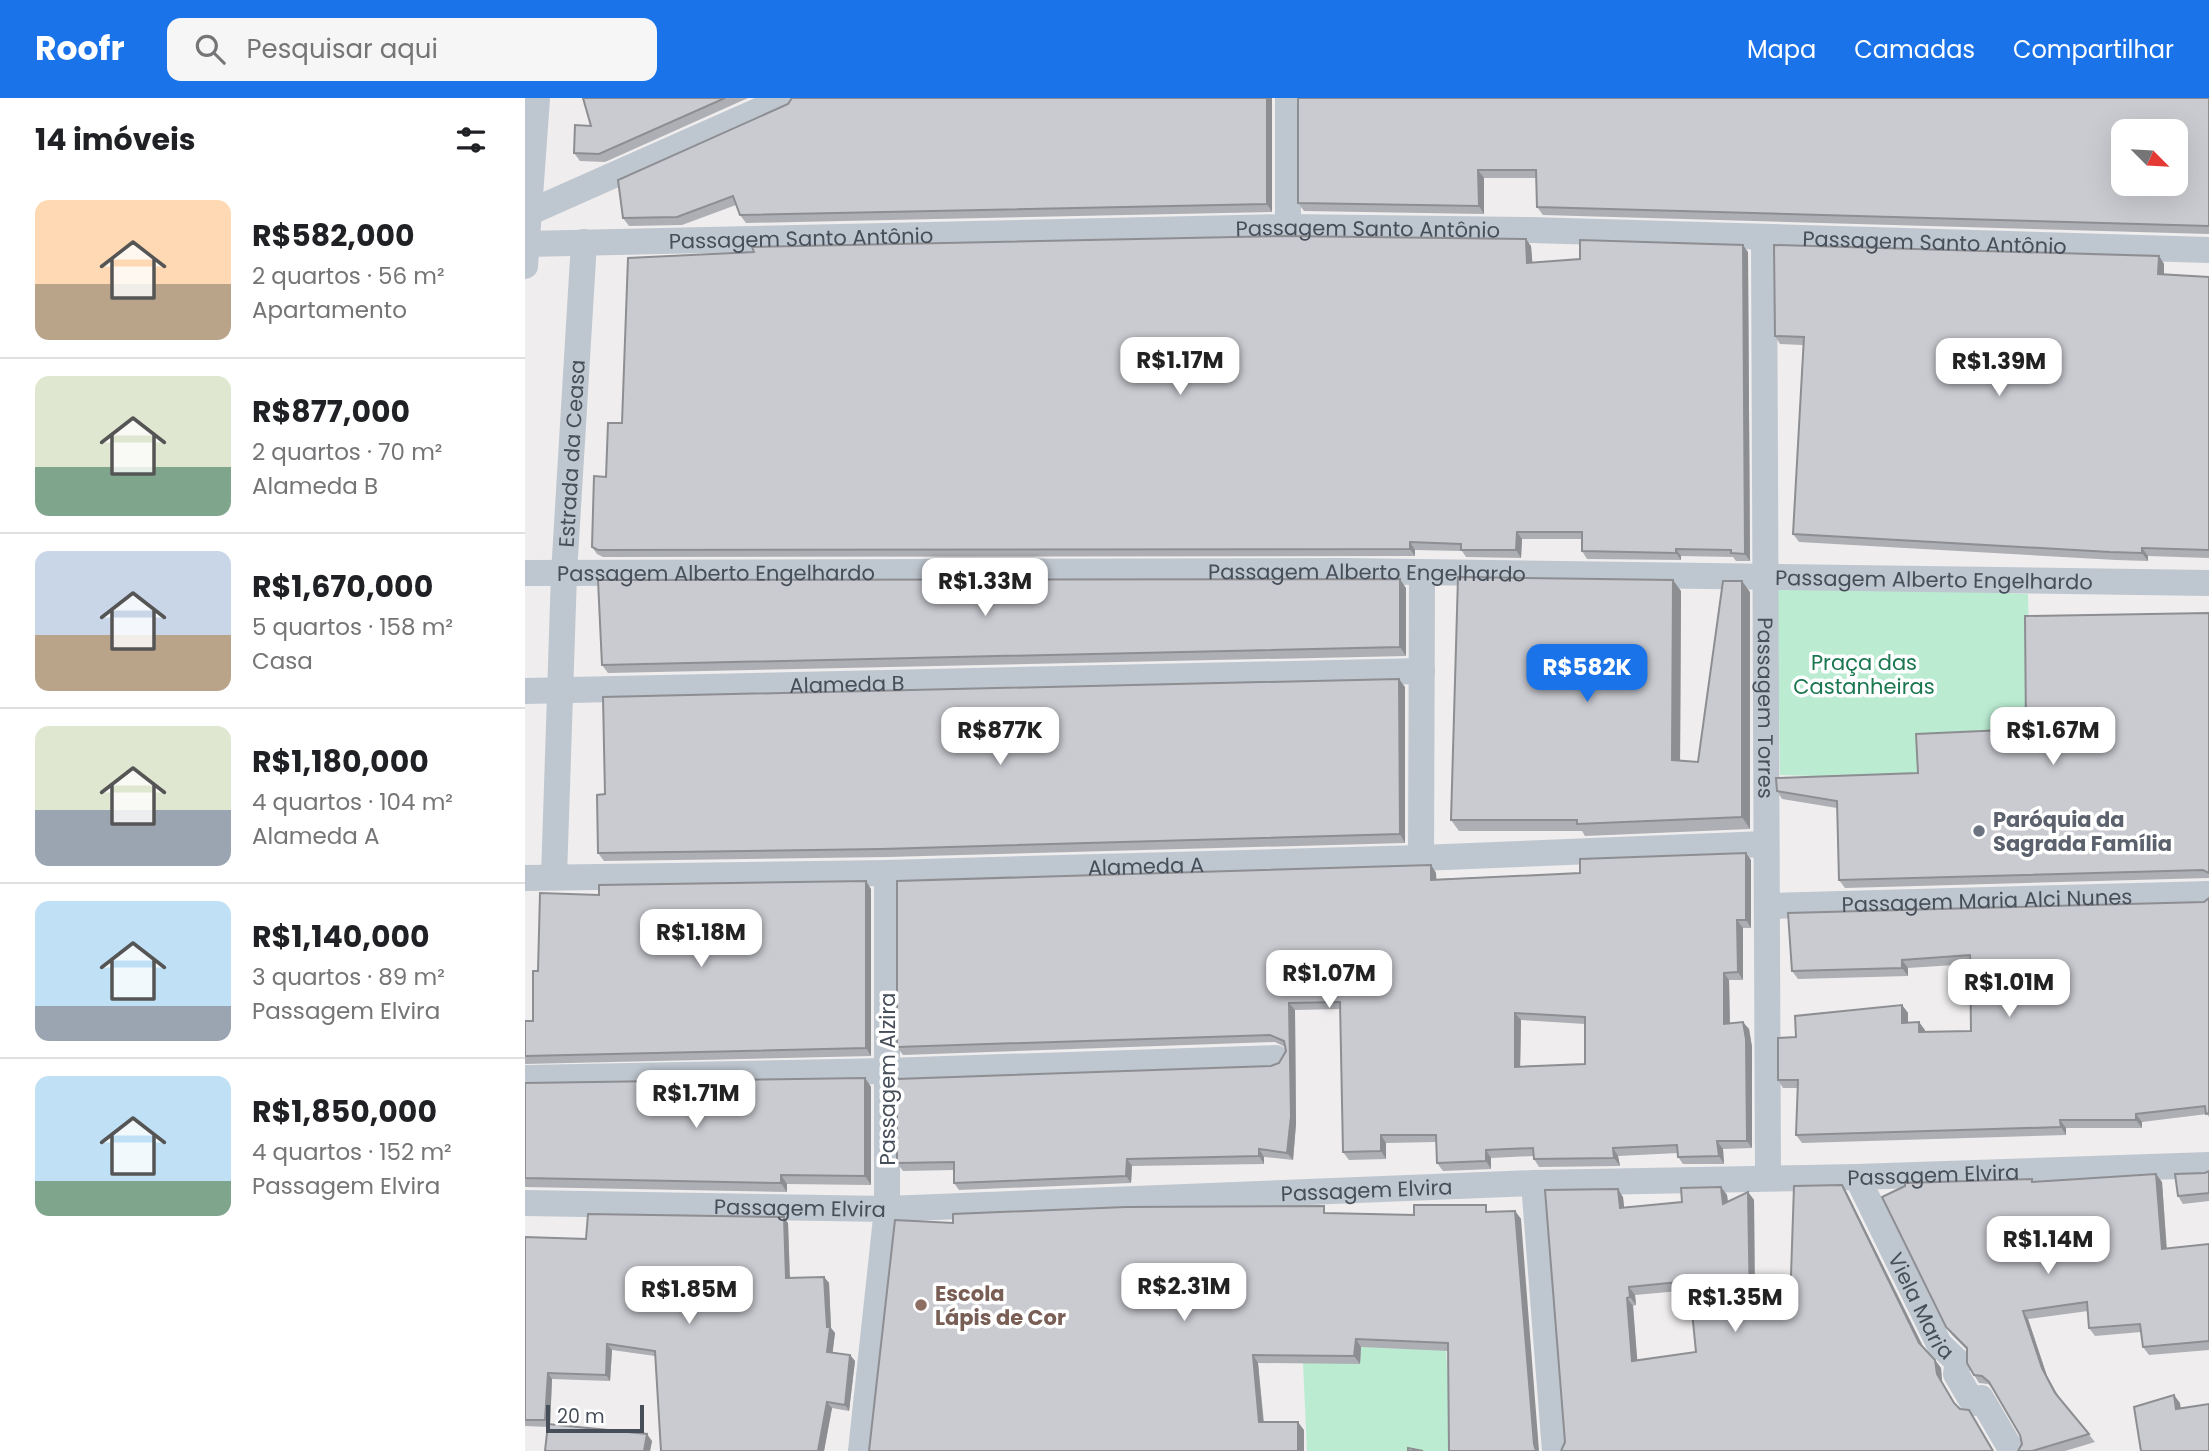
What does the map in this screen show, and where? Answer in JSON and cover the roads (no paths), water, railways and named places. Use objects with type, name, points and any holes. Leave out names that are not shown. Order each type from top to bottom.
[{"type":"street","points":[[525,266],[537,98]]},
{"type":"street","points":[[528,214],[787,98]]},
{"type":"street","points":[[1288,98],[1288,226]]},
{"type":"street","name":"Passagem Santo Antônio","points":[[526,244],[1288,226],[2209,250]]},
{"type":"street","name":"Passagem Torres","points":[[1765,237],[1767,1178]]},
{"type":"street","name":"Estrada da Ceasa","points":[[554,877],[564,574],[584,242]]},
{"type":"street","name":"Passagem Alberto Engelhardo","points":[[525,573],[1422,573],[2209,583]]},
{"type":"street","points":[[1421,858],[1422,573]]},
{"type":"street","name":"Alameda B","points":[[525,691],[1422,671]]},
{"type":"street","name":"Alameda A","points":[[525,878],[887,873],[1421,858],[1766,844]]},
{"type":"street","name":"Passagem Alzira","points":[[861,1451],[887,1209],[887,873]]},
{"type":"street","name":"Passagem Maria Alci Nunes","points":[[1767,906],[2209,894]]},
{"type":"street","points":[[525,1078],[887,1071],[1276,1058]]},
{"type":"street","name":"Passagem Elvira","points":[[525,1203],[887,1209],[1534,1183],[1857,1177],[2209,1164]]},
{"type":"street","name":"Viela Maria","points":[[1857,1177],[1939,1344],[1958,1362],[1956,1374],[1973,1404],[1981,1398],[2012,1451]]},
{"type":"street","points":[[1534,1183],[1555,1451]]},
{"type":"place","name":"Paróquia da Sagrada Família","points":[[1979,831]]},
{"type":"place","name":"Escola Lápis de Cor","points":[[921,1305]]},
{"type":"park label","name":"Praça das Castanheiras","points":[[1864,674]]}]
